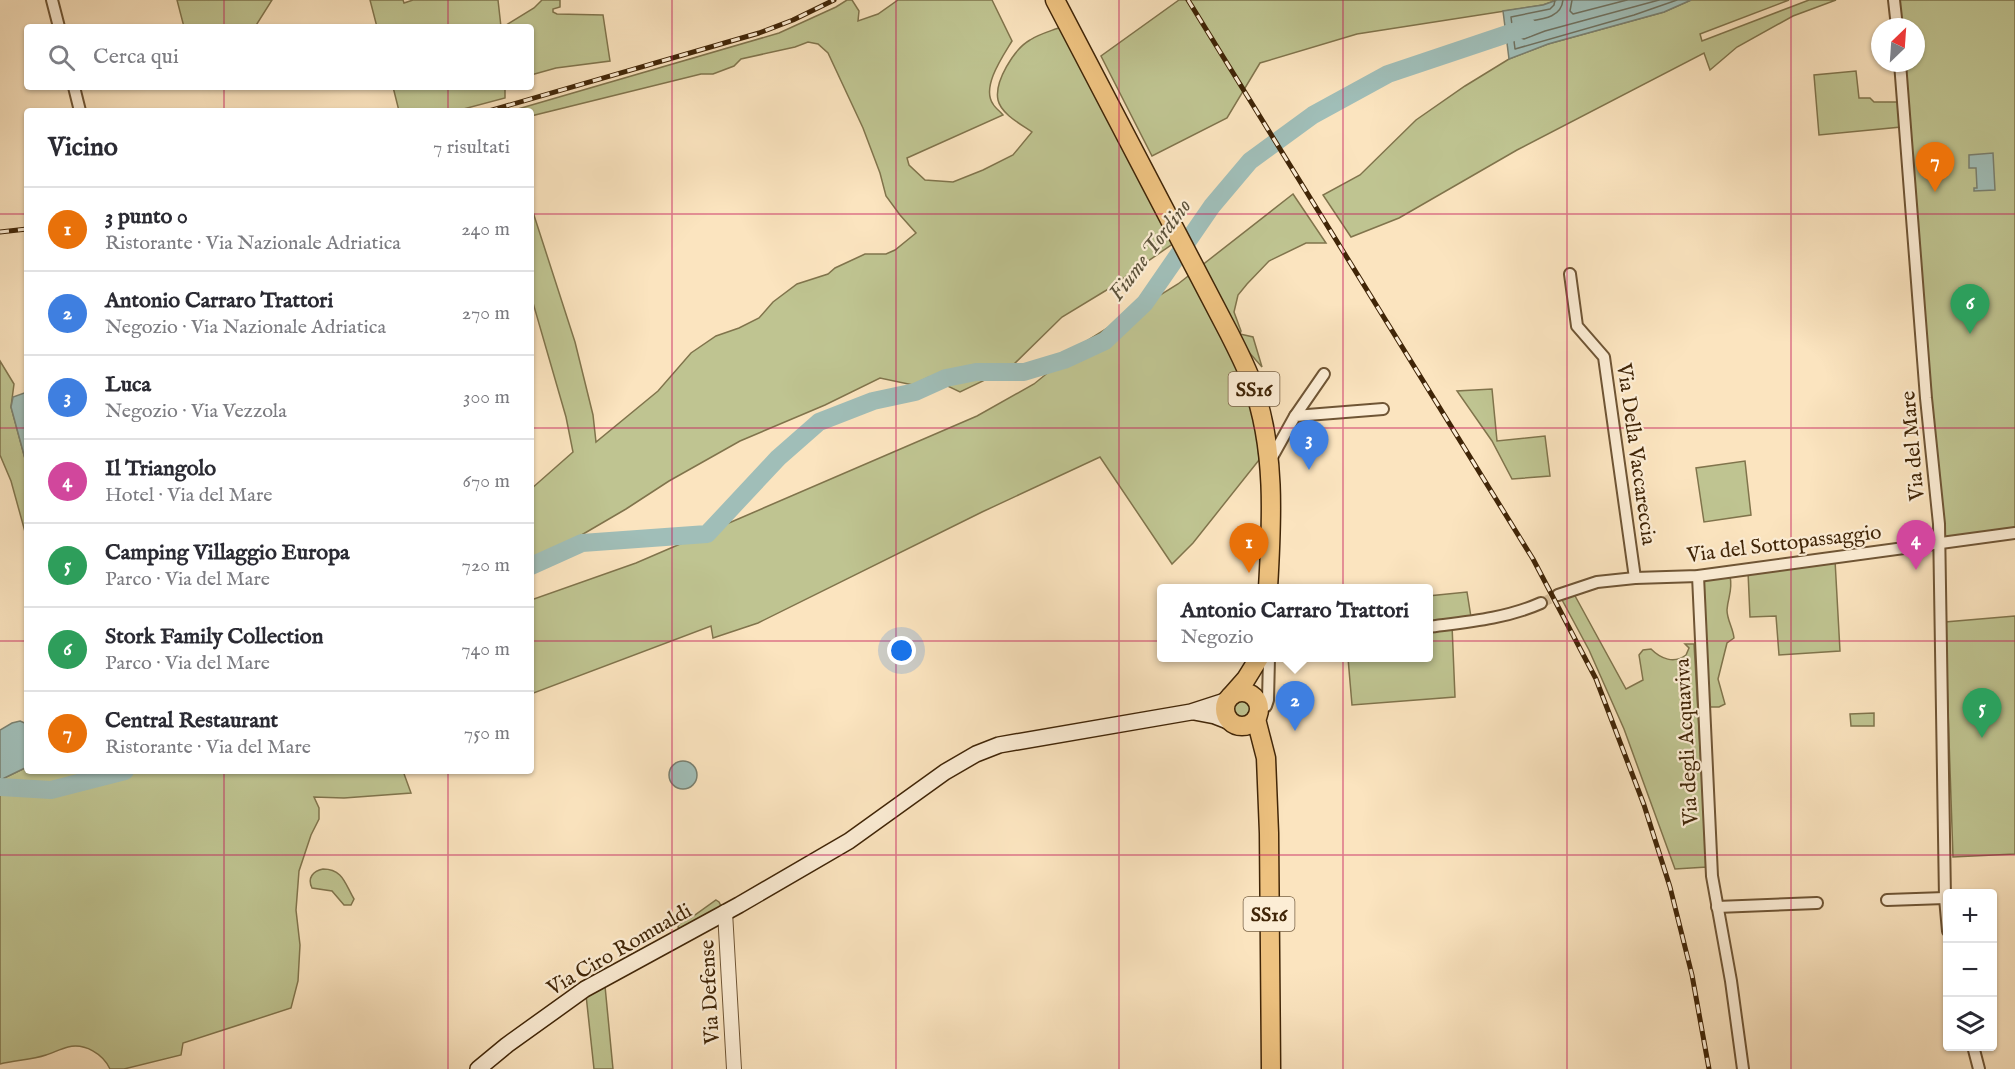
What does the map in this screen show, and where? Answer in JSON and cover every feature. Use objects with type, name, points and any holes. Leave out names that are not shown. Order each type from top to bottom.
[{"type":"main road","name":"SS16","points":[[1055,0],[1229,333],[1253,385],[1265,431],[1268,455],[1271,534],[1268,584]]},
{"type":"main road","name":"SS16","points":[[1230,698],[1257,662]]},
{"type":"main road","name":"SS16","points":[[1260,662],[1257,708],[1266,758],[1269,832],[1270,1069]]},
{"type":"main road","points":[[1245,692],[1257,708],[1248,725],[1191,712],[1245,692]]},
{"type":"main road","points":[[1230,698],[1225,710],[1226,715],[1266,758]]},
{"type":"main road","name":"Via Ciro Romualdi","points":[[478,1069],[507,1045],[585,989],[849,841],[945,772],[976,754],[999,745],[1191,712]]},
{"type":"street","points":[[52,0],[58,24]]},
{"type":"street","points":[[1894,0],[1896,18]]},
{"type":"street","name":"Via del Mare","points":[[1901,72],[1939,542],[1945,889]]},
{"type":"street","points":[[75,90],[79,108]]},
{"type":"street","name":"Via Della Vaccareccia","points":[[1570,274],[1576,326],[1604,357],[1635,578]]},
{"type":"street","points":[[1268,455],[1324,374]]},
{"type":"street","points":[[1295,416],[1383,409]]},
{"type":"street","name":"Via del Sottopassaggio","points":[[1558,595],[1597,582],[1698,576],[2015,533]]},
{"type":"street","name":"Via degli Acquaviva","points":[[1698,576],[1712,876],[1731,981],[1743,1069]]},
{"type":"street","points":[[1433,626],[1500,617],[1541,603]]},
{"type":"street","points":[[1257,708],[1266,706],[1269,700],[1269,662]]},
{"type":"street","points":[[1887,900],[1943,898]]},
{"type":"street","points":[[1717,907],[1817,903]]},
{"type":"street","name":"Via Defense","points":[[725,912],[734,1069]]},
{"type":"street","points":[[1973,1051],[1979,1069]]},
{"type":"green space","points":[[177,0],[272,0],[257,24],[183,24]]},
{"type":"green space","points":[[370,0],[403,0],[404,3],[413,0],[498,0],[501,24],[376,24]]},
{"type":"green space","points":[[542,0],[560,0],[560,7],[553,9],[553,12],[557,14],[603,15],[610,61],[556,68],[534,74],[534,24],[508,24],[534,8]]},
{"type":"green space","points":[[847,0],[852,0],[859,11],[858,21],[878,14],[898,0],[992,0],[1012,41],[999,63],[990,89],[993,104],[1003,115],[907,158],[909,165],[925,180],[953,182],[1013,155],[1032,132],[1012,119],[1000,105],[998,93],[1002,75],[1024,44],[1037,36],[1061,27],[1174,243],[1105,291],[1062,317],[1010,368],[960,392],[929,377],[913,385],[880,378],[825,405],[740,441],[549,554],[534,559],[534,486],[573,452],[566,417],[534,306],[534,215],[575,342],[593,415],[596,442],[658,391],[691,353],[716,336],[759,318],[773,302],[797,284],[828,274],[835,268],[865,254],[886,254],[895,250],[916,233],[886,196],[863,128],[828,53],[818,44],[808,42],[741,59],[734,66],[713,74],[701,74],[534,115],[534,108],[521,108],[779,33]]},
{"type":"green space","points":[[1179,0],[1557,0],[1543,5],[1357,34],[1260,63],[1227,118],[1152,156],[1101,56]]},
{"type":"green space","points":[[1691,0],[1789,0],[1700,34],[1702,41],[1809,0],[1836,0],[1793,16],[1737,47],[1710,70],[1704,53],[1517,150],[1399,218],[1351,237],[1323,195],[1360,175],[1416,120],[1509,59],[1548,44],[1664,12]]},
{"type":"green space","points":[[1898,0],[2015,0],[2015,531],[1943,538],[1904,72],[1925,72],[1925,18],[1899,18]]},
{"type":"green space","points":[[1856,71],[1859,98],[1870,98],[1874,102],[1898,102],[1901,127],[1819,135],[1814,75]]},
{"type":"green space","points":[[394,90],[505,90],[505,98],[467,108],[398,108]]},
{"type":"green space","points":[[1293,194],[1326,243],[1306,243],[1269,261],[1238,295],[1234,312],[1240,334],[1253,337],[1262,367],[1247,350],[1234,362],[1257,427],[1259,460],[1193,543],[1172,564],[1100,457],[982,512],[758,623],[713,638],[711,626],[534,693],[534,599],[636,563],[977,416],[1034,384],[1088,340],[1178,284]]},
{"type":"green space","points":[[0,361],[14,384],[11,407],[24,455],[24,528],[11,481],[0,455]]},
{"type":"green space","points":[[1492,389],[1497,441],[1545,436],[1550,476],[1512,479],[1492,441],[1457,391]]},
{"type":"green space","points":[[1745,461],[1751,515],[1704,522],[1696,468]]},
{"type":"green space","points":[[1835,560],[1840,651],[1779,655],[1776,616],[1750,617],[1748,572]]},
{"type":"green space","points":[[1730,576],[1731,590],[1727,610],[1734,638],[1727,643],[1718,679],[1725,704],[1719,707],[1708,707],[1701,580]]},
{"type":"green space","points":[[1467,592],[1471,617],[1433,622],[1433,595]]},
{"type":"green space","points":[[1574,594],[1626,689],[1643,680],[1639,655],[1643,650],[1651,649],[1663,658],[1672,660],[1686,655],[1689,648],[1685,644],[1694,644],[1707,867],[1675,869],[1624,729],[1589,650],[1561,598]]},
{"type":"green space","points":[[2015,616],[2015,854],[1953,857],[1945,622]]},
{"type":"green space","points":[[1452,625],[1455,697],[1352,705],[1348,662],[1433,662],[1433,628]]},
{"type":"green space","points":[[1243,696],[1252,700],[1256,709],[1252,718],[1243,722],[1234,718],[1230,709],[1234,700]]},
{"type":"green space","points":[[1874,713],[1874,726],[1851,726],[1850,714]]},
{"type":"green space","points":[[24,768],[24,774],[404,774],[411,793],[344,798],[314,797],[319,808],[319,819],[299,871],[296,910],[300,945],[298,981],[291,1008],[183,1043],[181,1055],[124,1069],[110,1069],[98,1054],[87,1048],[74,1046],[40,1057],[0,1064],[0,780]]},
{"type":"green space","points":[[323,869],[335,872],[343,878],[354,899],[351,905],[344,905],[332,891],[312,888],[310,881],[312,876],[316,871]]},
{"type":"green space","points":[[716,900],[721,906],[680,929],[678,927],[680,923]]},
{"type":"green space","points":[[605,986],[613,1069],[594,1069],[586,995]]},
{"type":"water","points":[[1557,0],[1691,0],[1664,12],[1548,44],[1509,59],[1503,11],[1543,5]]},
{"type":"water","points":[[1993,153],[1995,190],[1974,191],[1974,188],[1977,188],[1976,168],[1969,168],[1969,155]]},
{"type":"water","points":[[24,393],[24,455],[11,407],[13,397]]},
{"type":"water","points":[[20,721],[24,723],[24,768],[0,780],[0,730]]},
{"type":"water","points":[[683,761],[693,765],[697,775],[693,785],[683,789],[673,785],[669,775],[673,765]]},
{"type":"waterway","name":"Fiume Tordino","points":[[534,565],[582,543],[707,534],[778,458],[819,422],[873,401],[915,392],[946,378],[976,372],[1024,372],[1064,360],[1105,341],[1145,303],[1212,206],[1250,161],[1313,115],[1388,74],[1528,27]]},
{"type":"waterway","name":"Fiume Tordino","points":[[0,787],[51,790],[113,774]]},
{"type":"tunnel","points":[[1541,603],[1558,595]]},
{"type":"railway","points":[[499,108],[759,33],[834,0]]},
{"type":"railway","points":[[1188,0],[1533,559],[1596,679],[1644,805],[1670,887],[1692,975],[1709,1069]]},
{"type":"railway","points":[[0,232],[24,229]]},
{"type":"place","name":"Central Restaurant","points":[[1935,192]]},
{"type":"place","name":"Stork Family Collection","points":[[1970,334]]},
{"type":"place","name":"Luca","points":[[1309,470]]},
{"type":"place","name":"Il Triangolo","points":[[1916,570]]},
{"type":"place","name":"3 punto 0","points":[[1249,573]]},
{"type":"place","name":"Antonio Carraro Trattori","points":[[1295,731]]},
{"type":"place","name":"Camping Villaggio Europa","points":[[1982,738]]}]
